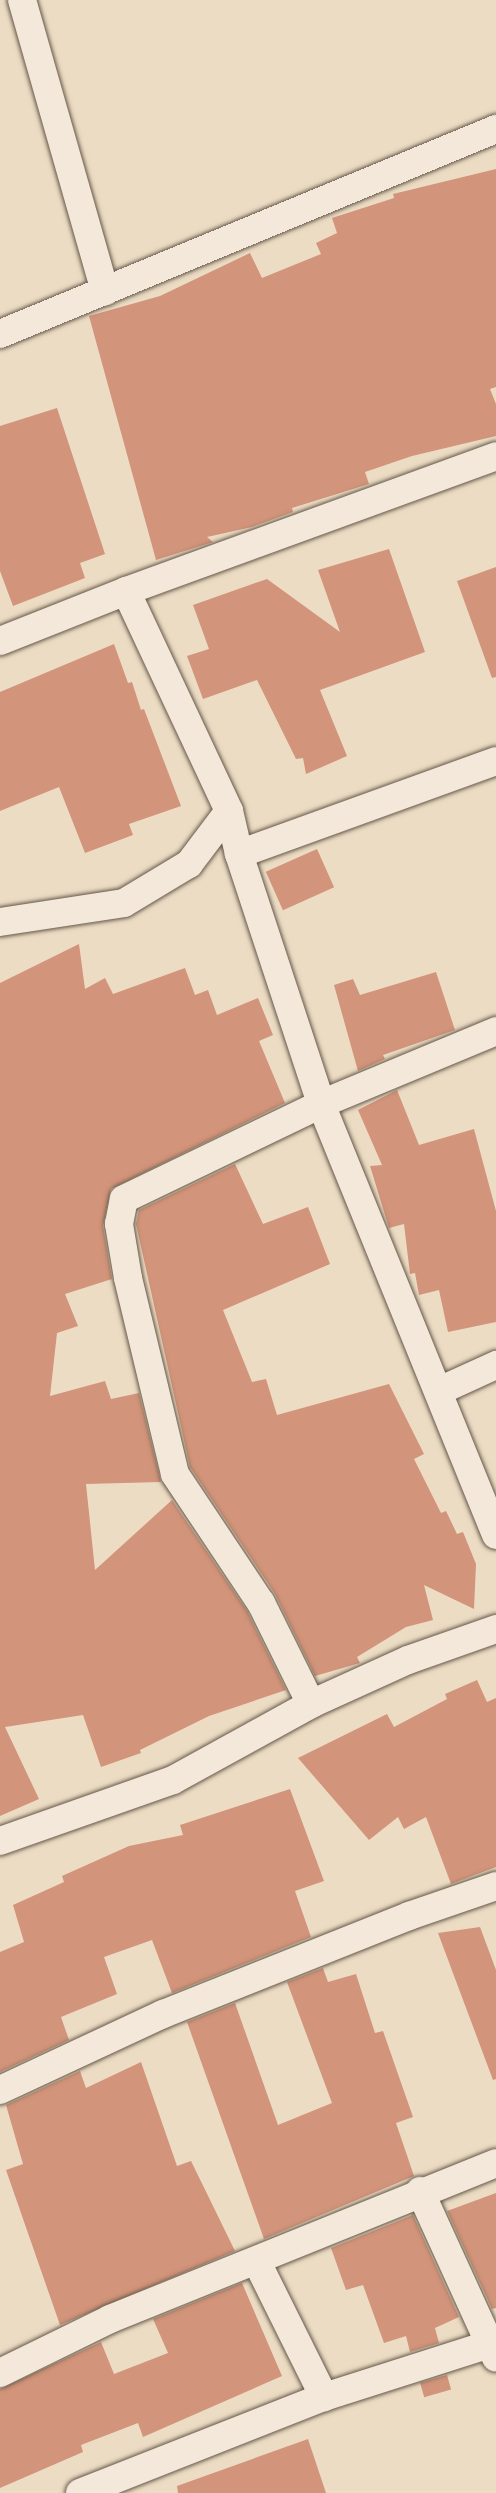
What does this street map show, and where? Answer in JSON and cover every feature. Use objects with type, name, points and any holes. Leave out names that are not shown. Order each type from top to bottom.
[{"type":"street","points":[[22,0],[105,291]]},
{"type":"street","points":[[0,334],[496,129]]},
{"type":"street","points":[[0,641],[126,591],[496,456]]},
{"type":"street","points":[[126,591],[229,811],[239,854],[321,1104],[496,1535]]},
{"type":"street","points":[[239,854],[496,761]]},
{"type":"street","points":[[0,922],[124,903],[189,864],[229,811]]},
{"type":"street","points":[[311,1704],[261,1604],[175,1474],[141,1340],[119,1224],[124,1199],[321,1104],[496,1031]]},
{"type":"street","points":[[439,1391],[496,1365]]},
{"type":"street","points":[[0,1841],[173,1780],[311,1704],[408,1660],[496,1629]]},
{"type":"street","points":[[0,2090],[163,2014],[410,1916],[496,1886]]},
{"type":"street","points":[[0,2373],[110,2319],[257,2262],[420,2191],[496,2163]]},
{"type":"street","points":[[80,2493],[324,2397],[494,2348],[420,2191]]},
{"type":"street","points":[[257,2262],[324,2397]]},
{"type":"building","points":[[496,169],[496,387],[490,389],[496,404],[496,436],[412,456],[365,472],[369,484],[292,508],[293,512],[252,527],[207,537],[213,542],[156,560],[89,316],[160,296],[250,253],[262,278],[321,254],[316,243],[337,233],[332,218],[394,198],[393,194]]},
{"type":"building","points":[[57,408],[105,554],[80,563],[85,578],[13,606],[0,571],[0,426]]},
{"type":"building","points":[[389,549],[425,652],[320,690],[347,756],[306,774],[303,758],[296,759],[257,680],[203,699],[187,656],[209,649],[193,605],[267,579],[340,632],[318,570]]},
{"type":"building","points":[[496,567],[496,677],[492,678],[457,581]]},
{"type":"building","points":[[114,644],[128,683],[132,682],[141,710],[144,709],[181,806],[129,824],[133,835],[85,853],[59,787],[0,811],[0,692]]},
{"type":"building","points":[[317,849],[334,887],[283,910],[266,872]]},
{"type":"building","points":[[79,944],[85,989],[105,978],[113,994],[185,968],[195,995],[208,990],[217,1015],[258,998],[273,1035],[259,1041],[285,1103],[111,1189],[103,1226],[112,1279],[65,1294],[78,1326],[57,1333],[50,1396],[105,1381],[111,1399],[139,1393],[161,1482],[86,1484],[95,1570],[172,1500],[247,1611],[286,1690],[209,1716],[140,1750],[141,1753],[101,1767],[83,1715],[5,1727],[39,1799],[0,1816],[0,983]]},
{"type":"building","points":[[436,972],[455,1030],[383,1055],[385,1059],[358,1071],[334,985],[353,979],[360,995]]},
{"type":"building","points":[[397,1090],[419,1145],[474,1129],[496,1211],[496,1322],[448,1332],[439,1290],[419,1295],[415,1273],[410,1274],[404,1224],[389,1228],[370,1166],[382,1165],[358,1110]]},
{"type":"building","points":[[235,1164],[263,1224],[308,1207],[330,1264],[223,1310],[252,1382],[266,1379],[277,1415],[389,1384],[424,1454],[414,1459],[441,1513],[446,1511],[457,1534],[463,1532],[476,1564],[474,1609],[424,1585],[433,1620],[406,1627],[357,1657],[360,1663],[315,1676],[275,1594],[190,1467],[136,1224],[139,1210]]},
{"type":"building","points":[[477,1680],[487,1702],[496,1698],[496,1867],[451,1884],[426,1817],[404,1829],[398,1817],[369,1840],[298,1758],[387,1714],[394,1727],[447,1699],[445,1694]]},
{"type":"building","points":[[290,1789],[324,1881],[295,1891],[311,1937],[172,1993],[152,1940],[104,1957],[117,1994],[61,2017],[69,2040],[0,2072],[0,1952],[24,1942],[13,1905],[64,1882],[62,1876],[129,1846],[183,1835],[180,1825]]},
{"type":"building","points":[[480,1927],[496,1970],[496,2079],[493,2080],[438,1933]]},
{"type":"building","points":[[323,1968],[328,1982],[356,1974],[375,2033],[383,2031],[413,2117],[396,2123],[414,2176],[264,2239],[187,2022],[235,2003],[278,2125],[332,2103],[287,1982]]},
{"type":"building","points":[[141,2062],[177,2166],[191,2161],[235,2251],[60,2325],[6,2170],[23,2164],[6,2105],[80,2071],[86,2088]]},
{"type":"building","points":[[496,2193],[496,2308],[492,2309],[447,2211]]},
{"type":"building","points":[[413,2215],[459,2317],[435,2328],[439,2343],[410,2352],[406,2336],[384,2343],[363,2285],[346,2290],[331,2248]]},
{"type":"building","points":[[242,2283],[282,2376],[143,2437],[138,2423],[81,2445],[83,2452],[0,2488],[0,2389],[101,2342],[114,2374],[168,2353],[153,2319]]},
{"type":"building","points":[[447,2375],[451,2389],[424,2397],[420,2383]]},
{"type":"building","points":[[308,2439],[326,2493],[178,2493],[177,2486]]}]
